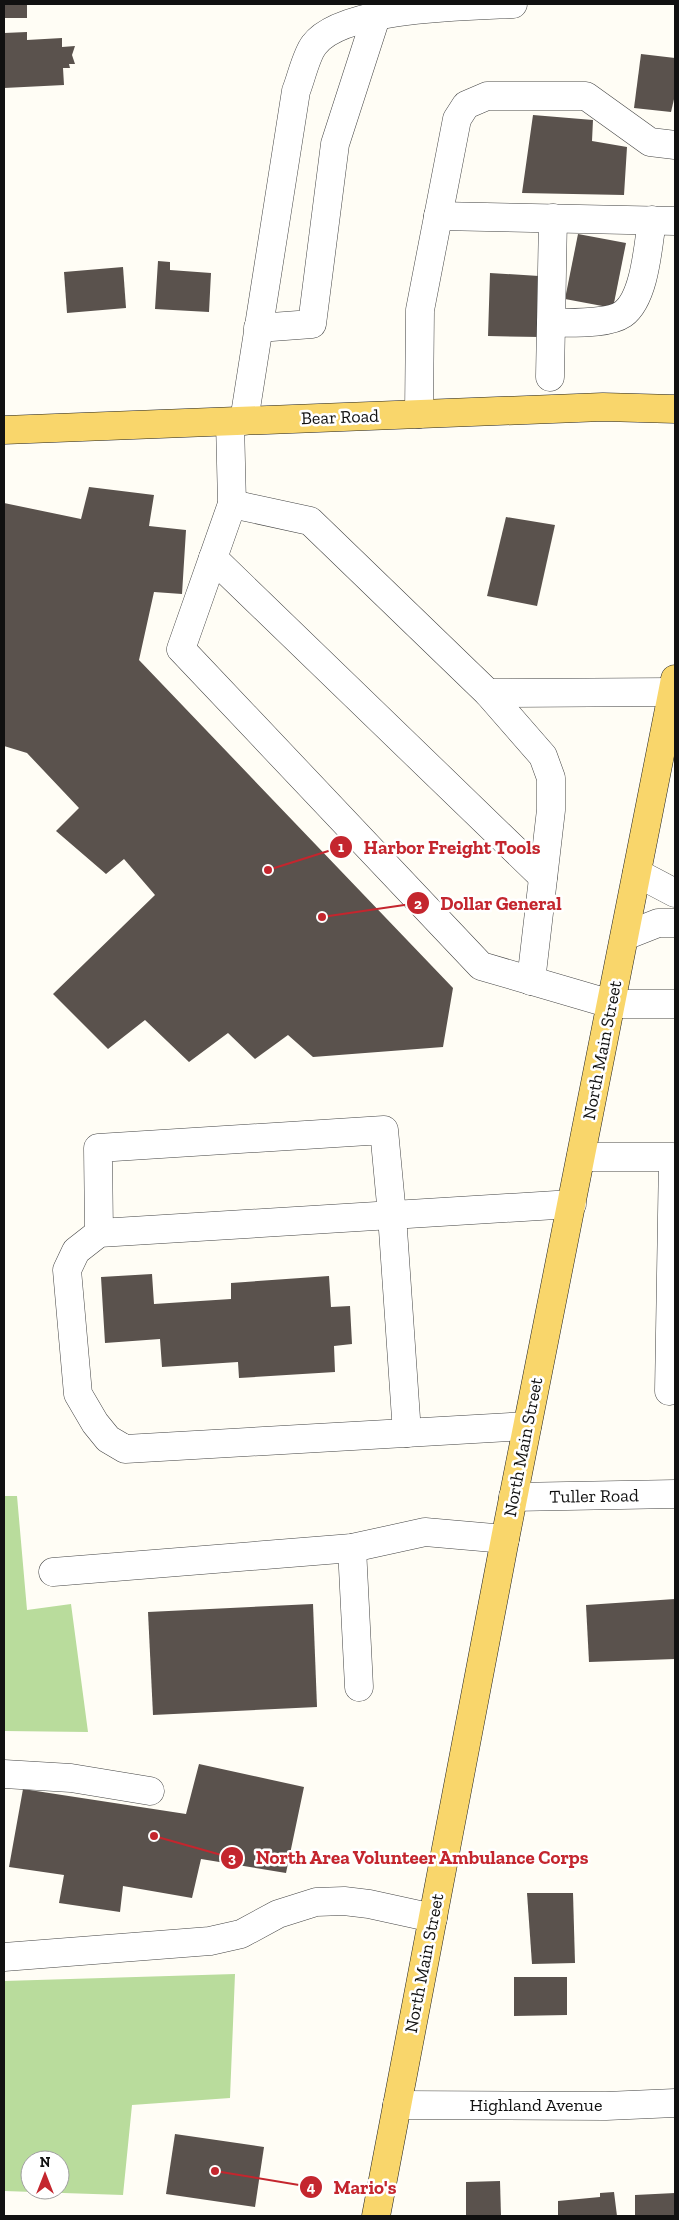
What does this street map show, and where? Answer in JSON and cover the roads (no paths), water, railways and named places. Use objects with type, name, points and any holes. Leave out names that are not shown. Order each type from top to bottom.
[{"type":"main road","name":"Bear Road","points":[[4,430],[602,407],[675,409]]},
{"type":"main road","name":"North Main Street","points":[[376,2216],[513,1497],[674,686]]},
{"type":"street","points":[[514,4],[404,10],[376,17],[338,16],[314,45],[296,92],[258,328],[237,421],[232,504],[181,649],[481,966],[611,1004],[675,1004]]},
{"type":"street","points":[[258,328],[312,324],[335,144],[376,17]]},
{"type":"street","points":[[420,414],[420,310],[457,119],[466,105],[487,96],[586,96],[650,142],[675,145]]},
{"type":"street","points":[[438,216],[664,221],[632,305],[622,315],[605,320],[550,322]]},
{"type":"street","points":[[550,377],[553,218]]},
{"type":"street","points":[[232,504],[310,521],[488,693],[543,756],[551,778],[551,810],[531,981]]},
{"type":"street","points":[[213,558],[543,877]]},
{"type":"street","points":[[488,693],[674,686]]},
{"type":"street","points":[[637,873],[675,893]]},
{"type":"street","points":[[625,936],[658,923],[675,923]]},
{"type":"street","points":[[99,1233],[98,1148],[384,1130],[392,1215],[407,1433]]},
{"type":"street","points":[[581,1157],[674,1157],[669,1390],[675,1390]]},
{"type":"street","points":[[527,1426],[125,1449],[108,1440],[95,1423],[78,1394],[67,1270],[76,1251],[99,1233],[572,1204]]},
{"type":"street","name":"Tuller Road","points":[[513,1497],[675,1494]]},
{"type":"street","points":[[53,1572],[352,1548],[425,1532],[505,1539]]},
{"type":"street","points":[[352,1548],[359,1687]]},
{"type":"street","points":[[4,1774],[71,1778],[150,1790]]},
{"type":"street","points":[[4,1957],[210,1941],[241,1934],[278,1914],[316,1902],[344,1900],[433,1918]]},
{"type":"street","name":"Highland Avenue","points":[[397,2105],[606,2106],[675,2103]]},
{"type":"place","name":"Harbor Freight Tools","points":[[268,870]]},
{"type":"place","name":"Dollar General","points":[[322,917]]},
{"type":"place","name":"North Area Volunteer Ambulance Corps","points":[[154,1836]]},
{"type":"place","name":"Mario's","points":[[215,2171]]}]
